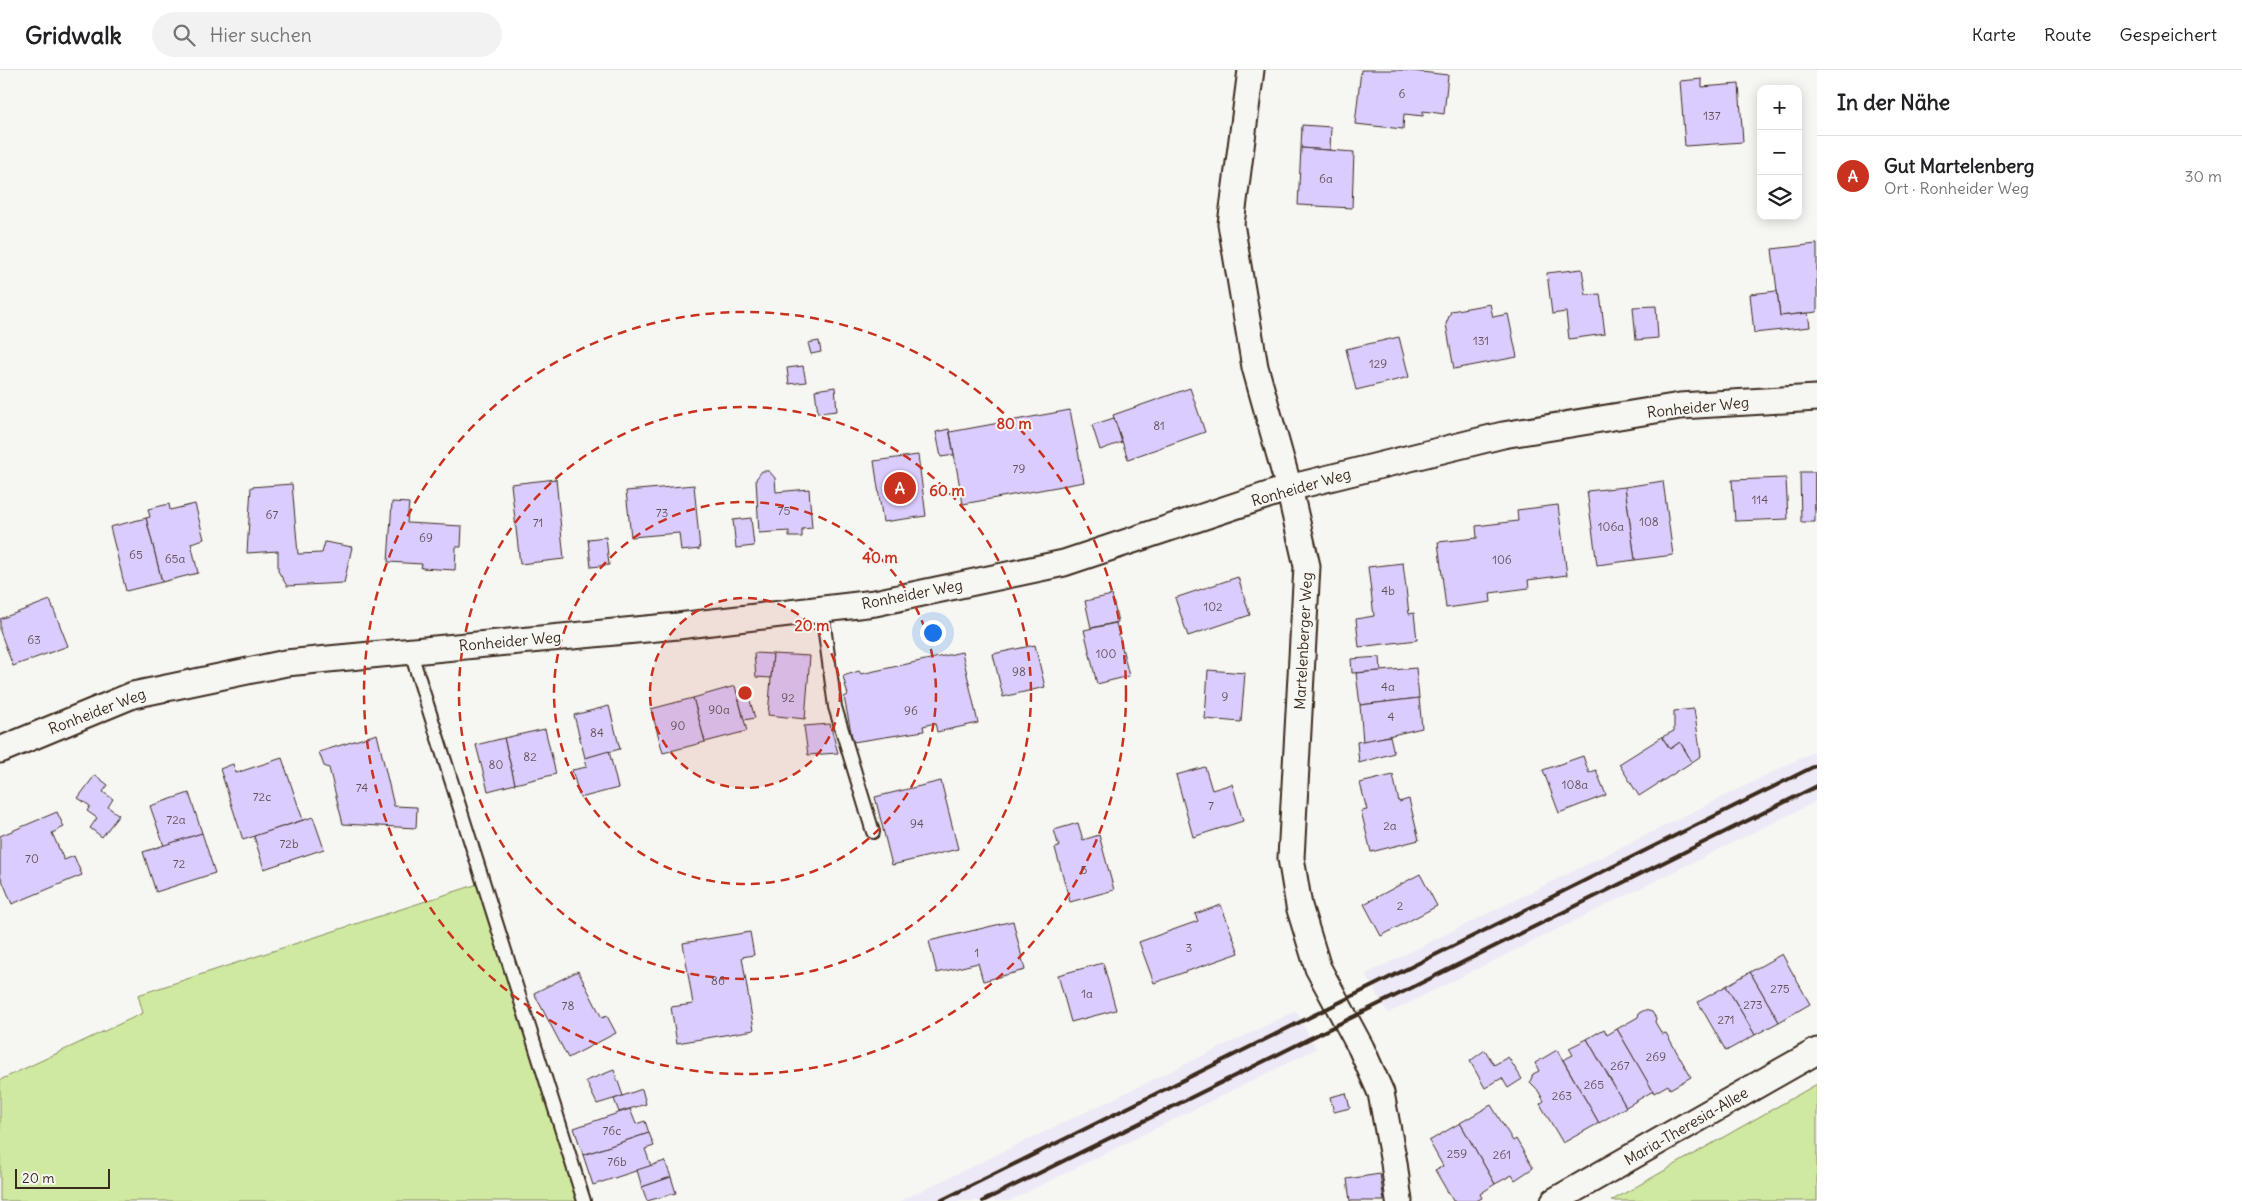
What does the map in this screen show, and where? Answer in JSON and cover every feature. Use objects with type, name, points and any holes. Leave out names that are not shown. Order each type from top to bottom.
[{"type":"street","name":"Martelenberger Weg","points":[[1251,70],[1231,224],[1256,367],[1289,488],[1307,566],[1291,858],[1299,906],[1318,968],[1362,1048],[1381,1093],[1399,1201]]},
{"type":"street","name":"Ronheider Weg","points":[[0,750],[134,695],[286,663],[410,650],[602,634],[822,611],[874,603],[1064,563],[1289,488],[1503,435],[1680,406],[1817,398]]},
{"type":"street","name":"Maria-Theresia-Allee","points":[[1554,1201],[1817,1051]]},
{"type":"lane","points":[[822,611],[835,707],[873,832]]},
{"type":"lane","points":[[410,650],[584,1201]]},
{"type":"shaded area","points":[[1817,750],[1817,801],[1388,1013],[1372,986],[1366,974]]},
{"type":"shaded area","points":[[1296,1011],[1316,1049],[1009,1201],[900,1201]]},
{"type":"green space","points":[[478,884],[590,1201],[0,1201],[0,1080],[143,1013],[138,995]]},
{"type":"green space","points":[[1817,1084],[1817,1201],[1611,1201]]},
{"type":"building","points":[[1361,70],[1403,70],[1448,75],[1444,114],[1423,111],[1423,116],[1404,114],[1403,129],[1355,124]]},
{"type":"building","points":[[1702,79],[1702,87],[1739,84],[1743,142],[1685,146],[1680,81]]},
{"type":"building","points":[[1302,125],[1331,127],[1330,150],[1301,148]]},
{"type":"building","points":[[1301,148],[1354,152],[1352,208],[1298,205]]},
{"type":"building","points":[[1817,244],[1817,312],[1780,316],[1772,249]]},
{"type":"building","points":[[1582,269],[1586,295],[1600,294],[1605,334],[1569,339],[1566,312],[1552,314],[1547,273]]},
{"type":"building","points":[[1777,291],[1780,316],[1808,313],[1810,327],[1754,333],[1750,294]]},
{"type":"building","points":[[1490,304],[1493,317],[1508,314],[1517,357],[1454,369],[1446,324],[1451,311]]},
{"type":"building","points":[[1656,306],[1658,338],[1636,340],[1633,307]]},
{"type":"building","points":[[1399,337],[1409,377],[1356,390],[1346,349]]},
{"type":"building","points":[[819,341],[821,352],[811,354],[808,343]]},
{"type":"building","points":[[803,366],[806,382],[789,384],[787,368]]},
{"type":"building","points":[[835,387],[837,411],[818,413],[815,390]]},
{"type":"building","points":[[1190,388],[1205,432],[1128,459],[1113,415]]},
{"type":"building","points":[[1070,410],[1084,482],[963,504],[950,432]]},
{"type":"building","points":[[1114,418],[1122,442],[1100,450],[1092,425]]},
{"type":"building","points":[[949,429],[954,455],[941,457],[936,432]]},
{"type":"building","points":[[918,455],[926,516],[883,522],[874,461]]},
{"type":"building","points":[[762,471],[769,471],[775,478],[776,492],[809,489],[812,528],[802,529],[802,537],[789,537],[789,531],[759,533],[756,479]]},
{"type":"building","points":[[1800,472],[1815,472],[1815,522],[1801,522]]},
{"type":"building","points":[[1815,472],[1817,472],[1817,509],[1815,509]]},
{"type":"building","points":[[1786,478],[1788,519],[1735,521],[1732,480]]},
{"type":"building","points":[[556,479],[564,559],[520,564],[511,484]]},
{"type":"building","points":[[1663,481],[1673,555],[1635,560],[1625,487]]},
{"type":"building","points":[[292,484],[298,554],[322,553],[325,542],[352,547],[344,583],[287,586],[278,571],[278,551],[247,553],[251,487]]},
{"type":"building","points":[[694,485],[700,549],[681,551],[679,533],[631,537],[626,491]]},
{"type":"building","points":[[1625,487],[1635,560],[1597,565],[1587,491]]},
{"type":"building","points":[[392,502],[409,503],[407,523],[462,526],[461,547],[456,547],[455,570],[421,568],[422,564],[388,562]]},
{"type":"building","points":[[169,504],[170,510],[195,504],[204,539],[191,543],[198,573],[162,582],[146,518],[150,517],[148,509]]},
{"type":"building","points":[[1558,505],[1567,575],[1528,580],[1529,588],[1490,593],[1491,602],[1446,608],[1438,542],[1477,538],[1476,526],[1518,521],[1517,510]]},
{"type":"building","points":[[146,518],[162,582],[126,591],[110,527]]},
{"type":"building","points":[[751,518],[754,546],[736,548],[733,520]]},
{"type":"building","points":[[606,537],[609,565],[591,567],[588,539]]},
{"type":"building","points":[[1403,563],[1409,614],[1414,613],[1417,640],[1359,647],[1356,619],[1374,616],[1368,567]]},
{"type":"building","points":[[1238,577],[1250,615],[1188,636],[1175,598]]},
{"type":"building","points":[[1112,595],[1118,622],[1091,628],[1085,601]]},
{"type":"building","points":[[50,600],[68,646],[13,666],[0,631],[0,619]]},
{"type":"building","points":[[1116,623],[1129,676],[1097,684],[1084,630]]},
{"type":"building","points":[[1035,645],[1045,687],[1003,697],[993,654]]},
{"type":"building","points":[[962,652],[978,723],[937,732],[935,723],[923,726],[924,731],[853,742],[844,697],[848,695],[843,676],[859,671],[861,674]]},
{"type":"building","points":[[754,653],[773,654],[771,678],[756,677]]},
{"type":"building","points":[[773,654],[810,656],[805,719],[768,715]]},
{"type":"building","points":[[1380,657],[1381,671],[1352,673],[1351,659]]},
{"type":"building","points":[[1416,668],[1419,698],[1360,705],[1356,673]]},
{"type":"building","points":[[1208,670],[1245,673],[1241,722],[1205,719]]},
{"type":"building","points":[[735,686],[747,731],[705,742],[693,698]]},
{"type":"building","points":[[747,690],[755,718],[744,720],[737,692]]},
{"type":"building","points":[[693,698],[705,742],[663,753],[651,709]]},
{"type":"building","points":[[1419,698],[1422,728],[1363,742],[1360,705]]},
{"type":"building","points":[[609,706],[620,749],[585,758],[574,715]]},
{"type":"building","points":[[1694,709],[1701,756],[1692,762],[1680,742],[1670,749],[1662,737],[1674,731],[1674,711]]},
{"type":"building","points":[[830,724],[838,753],[808,755],[804,726]]},
{"type":"building","points":[[545,729],[556,774],[515,784],[504,738]]},
{"type":"building","points":[[377,734],[394,806],[417,807],[416,828],[343,824],[329,768],[324,766],[319,752]]},
{"type":"building","points":[[1390,736],[1394,753],[1359,763],[1357,742]]},
{"type":"building","points":[[1662,737],[1670,749],[1680,742],[1692,762],[1639,796],[1619,764]]},
{"type":"building","points":[[504,738],[515,784],[488,791],[476,745]]},
{"type":"building","points":[[609,751],[618,788],[580,798],[572,770],[587,767],[585,758]]},
{"type":"building","points":[[1583,756],[1589,773],[1596,770],[1606,795],[1559,813],[1543,770]]},
{"type":"building","points":[[282,758],[303,820],[243,840],[220,769],[233,764],[236,773]]},
{"type":"building","points":[[1205,767],[1212,790],[1232,784],[1243,821],[1193,837],[1176,775]]},
{"type":"building","points":[[95,775],[108,785],[103,792],[113,799],[108,807],[119,815],[102,837],[90,828],[97,818],[87,811],[90,806],[78,798]]},
{"type":"building","points":[[1393,775],[1399,802],[1409,799],[1419,840],[1371,852],[1361,811],[1367,810],[1360,783]]},
{"type":"building","points":[[941,781],[958,849],[892,865],[875,797]]},
{"type":"building","points":[[189,793],[202,833],[164,846],[150,806]]},
{"type":"building","points":[[57,812],[64,827],[52,833],[64,860],[74,856],[82,875],[12,904],[0,875],[0,836]]},
{"type":"building","points":[[313,817],[324,849],[264,869],[254,836]]},
{"type":"building","points":[[1078,823],[1083,840],[1099,835],[1114,890],[1070,902],[1055,848],[1059,847],[1054,830]]},
{"type":"building","points":[[202,833],[215,873],[156,892],[143,852]]},
{"type":"building","points":[[1420,874],[1437,906],[1381,936],[1364,904]]},
{"type":"building","points":[[1221,905],[1239,953],[1154,983],[1139,942],[1198,921],[1195,914]]},
{"type":"building","points":[[1013,921],[1025,970],[983,981],[978,963],[937,973],[929,941]]},
{"type":"building","points":[[750,932],[754,955],[742,957],[754,1030],[677,1043],[671,1007],[693,1004],[683,943]]},
{"type":"building","points":[[1782,954],[1810,1004],[1779,1022],[1750,972]]},
{"type":"building","points":[[1103,963],[1116,1010],[1071,1022],[1058,975]]},
{"type":"building","points":[[578,971],[602,1018],[607,1016],[616,1033],[568,1058],[534,993]]},
{"type":"building","points":[[1750,972],[1779,1022],[1755,1035],[1726,986]]},
{"type":"building","points":[[1726,986],[1755,1035],[1726,1051],[1698,1002]]},
{"type":"building","points":[[1645,1010],[1652,1012],[1662,1034],[1666,1033],[1691,1077],[1670,1089],[1668,1085],[1654,1093],[1617,1029],[1638,1017],[1639,1013]]},
{"type":"building","points":[[1604,1029],[1607,1035],[1617,1029],[1653,1091],[1626,1107],[1587,1039]]},
{"type":"building","points":[[1587,1039],[1626,1107],[1599,1123],[1563,1060],[1573,1055],[1569,1048]]},
{"type":"building","points":[[1485,1050],[1494,1065],[1508,1057],[1522,1079],[1508,1088],[1502,1078],[1485,1088],[1470,1061]]},
{"type":"building","points":[[1557,1050],[1599,1123],[1563,1143],[1540,1104],[1544,1101],[1530,1082],[1533,1074],[1539,1071],[1535,1063]]},
{"type":"building","points":[[614,1070],[623,1096],[597,1104],[586,1081]]},
{"type":"building","points":[[642,1089],[646,1104],[619,1112],[614,1099]]},
{"type":"building","points":[[1346,1093],[1350,1108],[1334,1112],[1330,1097]]},
{"type":"building","points":[[1491,1105],[1513,1141],[1516,1139],[1533,1168],[1515,1180],[1512,1175],[1495,1184],[1460,1123]]},
{"type":"building","points":[[630,1109],[636,1124],[645,1121],[649,1133],[583,1155],[574,1128]]},
{"type":"building","points":[[1460,1123],[1495,1184],[1480,1194],[1482,1198],[1476,1201],[1453,1201],[1435,1170],[1443,1166],[1429,1141]]},
{"type":"building","points":[[649,1133],[654,1146],[645,1149],[651,1166],[593,1185],[583,1155]]},
{"type":"building","points":[[665,1161],[671,1177],[642,1187],[637,1170]]},
{"type":"building","points":[[1380,1174],[1384,1201],[1350,1201],[1347,1179]]},
{"type":"building","points":[[671,1177],[676,1193],[647,1201],[642,1187]]},
{"type":"railway","points":[[940,1201],[1817,765]]},
{"type":"railway","points":[[983,1201],[1817,786]]},
{"type":"place","name":"Gut Martelenberg","points":[[900,488]]}]
